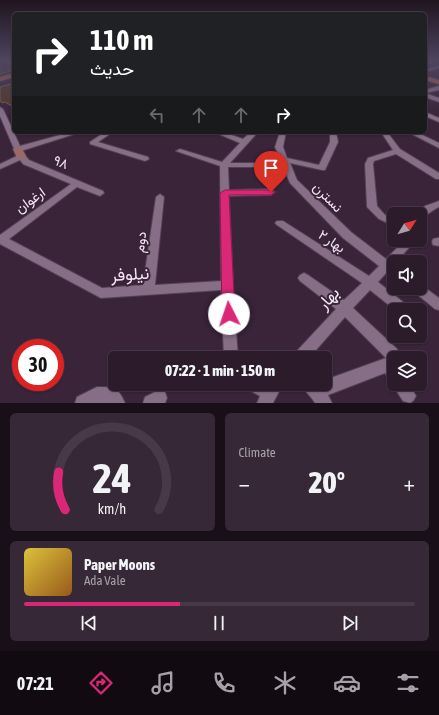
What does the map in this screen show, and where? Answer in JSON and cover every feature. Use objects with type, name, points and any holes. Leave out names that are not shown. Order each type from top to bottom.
[{"type":"street","points":[[427,93],[439,88]]},
{"type":"street","points":[[427,95],[439,100]]},
{"type":"street","points":[[0,109],[2,119],[20,153]]},
{"type":"street","points":[[427,115],[439,120]]},
{"type":"street","points":[[0,167],[20,153],[72,134]]},
{"type":"street","points":[[107,134],[92,144],[145,159]]},
{"type":"street","points":[[222,134],[244,142]]},
{"type":"street","points":[[232,351],[227,285],[224,165],[244,142],[254,134]]},
{"type":"street","name":"نسترن","points":[[282,134],[279,147],[293,182],[347,235],[387,266]]},
{"type":"street","points":[[284,160],[322,168],[334,142],[333,134]]},
{"type":"street","points":[[385,134],[397,151],[439,177]]},
{"type":"street","points":[[415,134],[439,146]]},
{"type":"street","points":[[180,151],[224,165],[262,166],[266,176]]},
{"type":"street","points":[[387,220],[372,207],[369,164],[372,160],[397,151]]},
{"type":"street","name":"۹۸","points":[[20,153],[26,162],[100,193]]},
{"type":"street","name":"ارغوان","points":[[1,240],[77,183]]},
{"type":"street","points":[[225,193],[271,192]]},
{"type":"street","name":"دوم","points":[[148,290],[160,197]]},
{"type":"street","points":[[427,209],[439,204]]},
{"type":"street","name":"بهار ۲","points":[[280,223],[369,282],[395,303]]},
{"type":"street","name":"نیلوفر","points":[[1,240],[101,293],[227,285]]},
{"type":"street","name":"بهار","points":[[306,351],[369,282],[387,270]]},
{"type":"street","points":[[304,278],[345,308],[389,351]]},
{"type":"street","points":[[426,295],[439,305]]},
{"type":"street","points":[[317,393],[387,365]]},
{"type":"street","points":[[83,403],[97,395],[111,395],[117,403]]},
{"type":"building","points":[[12,84],[12,106],[5,102],[2,103],[0,100],[0,87]]},
{"type":"route","points":[[229,314],[225,193],[271,192]]}]
